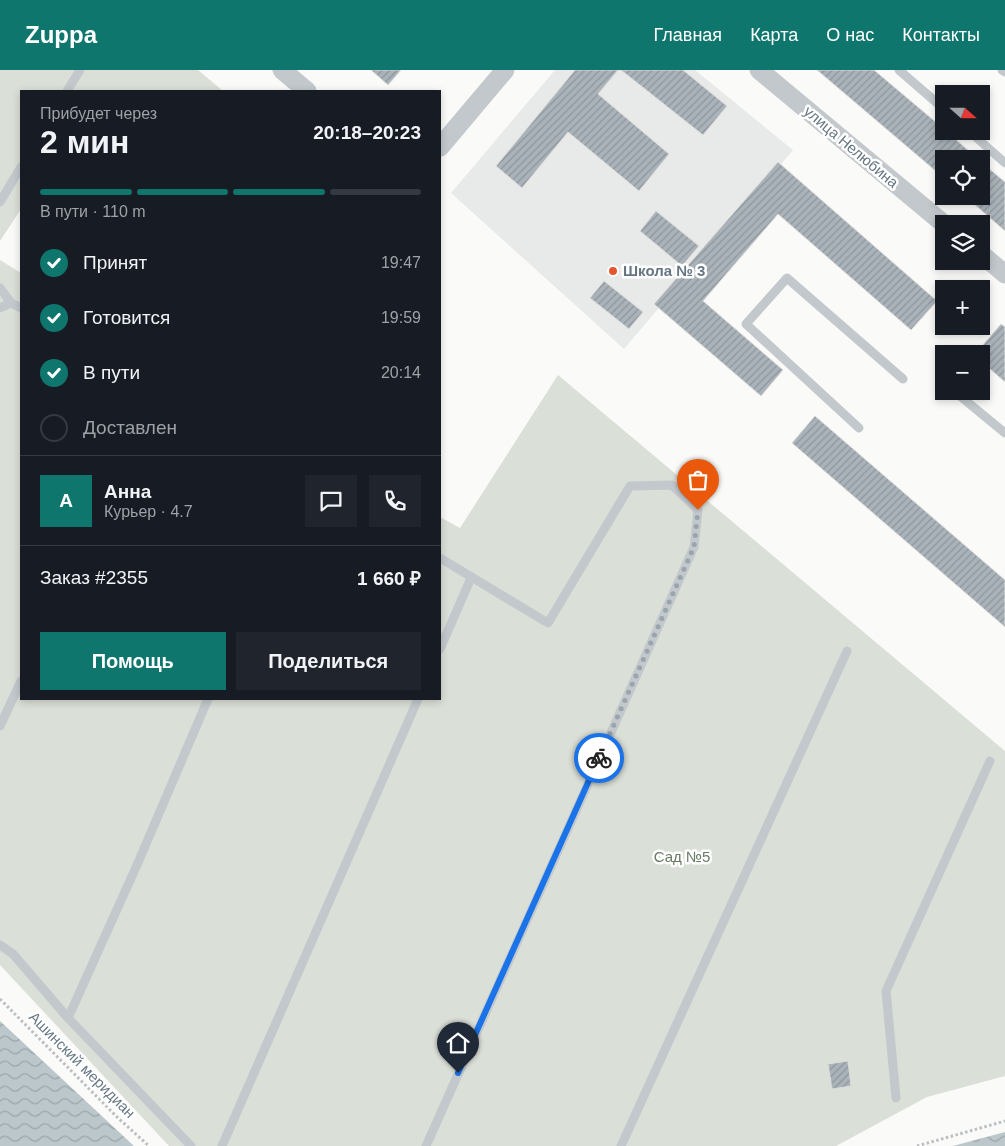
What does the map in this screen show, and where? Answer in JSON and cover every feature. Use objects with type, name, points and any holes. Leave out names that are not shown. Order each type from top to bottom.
[{"type":"street","points":[[282,70],[306,90]]},
{"type":"street","points":[[441,146],[505,70]]},
{"type":"street","name":"улица Нелюбина","points":[[759,70],[935,217]]},
{"type":"street","points":[[990,262],[1005,274]]},
{"type":"lane","points":[[68,90],[80,70]]},
{"type":"lane","points":[[899,70],[935,102]]},
{"type":"lane","points":[[979,140],[1005,163]]},
{"type":"lane","points":[[0,202],[20,169]]},
{"type":"lane","points":[[859,428],[746,324],[787,278],[903,379]]},
{"type":"lane","points":[[0,288],[11,303],[20,308]]},
{"type":"lane","points":[[0,308],[11,303]]},
{"type":"lane","points":[[965,400],[1005,434]]},
{"type":"lane","points":[[426,1146],[694,547],[698,510],[672,485],[630,486],[548,623],[441,559]]},
{"type":"lane","points":[[441,647],[471,578]]},
{"type":"lane","points":[[621,1146],[847,652]]},
{"type":"lane","points":[[0,726],[20,683]]},
{"type":"lane","points":[[68,1018],[137,865],[208,700]]},
{"type":"lane","points":[[222,1146],[418,700]]},
{"type":"lane","points":[[896,1098],[886,991],[990,761]]},
{"type":"lane","points":[[0,945],[13,954],[68,1018],[191,1146]]},
{"type":"path","name":"Ашинский меридиан","points":[[0,999],[118,1118],[149,1146]]},
{"type":"path","points":[[917,1146],[1005,1121]]},
{"type":"shaded area","name":"Школа № 3","points":[[555,70],[695,70],[793,150],[624,349],[451,193]]},
{"type":"green space","points":[[0,70],[198,70],[222,90],[20,90],[20,211],[0,241]]},
{"type":"green space","name":"Сад №5","points":[[0,260],[20,272],[20,700],[441,700],[441,518],[460,528],[558,375],[1005,751],[1005,1076],[927,1097],[836,1146],[169,1146],[0,965]]},
{"type":"water","points":[[0,1021],[134,1146],[0,1146]]},
{"type":"water","points":[[1005,1132],[1005,1146],[953,1146]]},
{"type":"building","points":[[371,70],[401,70],[388,85]]},
{"type":"building","points":[[575,70],[618,70],[598,94],[669,154],[639,191],[568,132],[522,188],[496,166]]},
{"type":"building","points":[[621,70],[683,70],[727,106],[703,135]]},
{"type":"building","points":[[817,70],[874,70],[935,121],[935,140],[956,140],[968,150],[935,150],[935,170]]},
{"type":"building","points":[[778,162],[935,299],[935,303],[911,330],[778,214],[703,301],[783,370],[761,396],[654,304]]},
{"type":"building","points":[[990,170],[1005,182],[1005,231],[990,218],[990,215],[987,215],[975,205],[990,205]]},
{"type":"building","points":[[656,211],[699,246],[682,266],[640,231]]},
{"type":"building","points":[[604,281],[643,312],[629,329],[590,298]]},
{"type":"building","points":[[1001,324],[1005,327],[1005,382],[990,369],[990,345],[983,345]]},
{"type":"building","points":[[815,416],[1005,580],[1005,627],[792,443]]},
{"type":"building","points":[[848,1061],[851,1086],[832,1089],[828,1064]]},
{"type":"way so far","points":[[599,758],[694,547],[698,510]]},
{"type":"place","name":"Школа № 3","points":[[613,271]]},
{"type":"route","points":[[458,1073],[599,758]]}]
